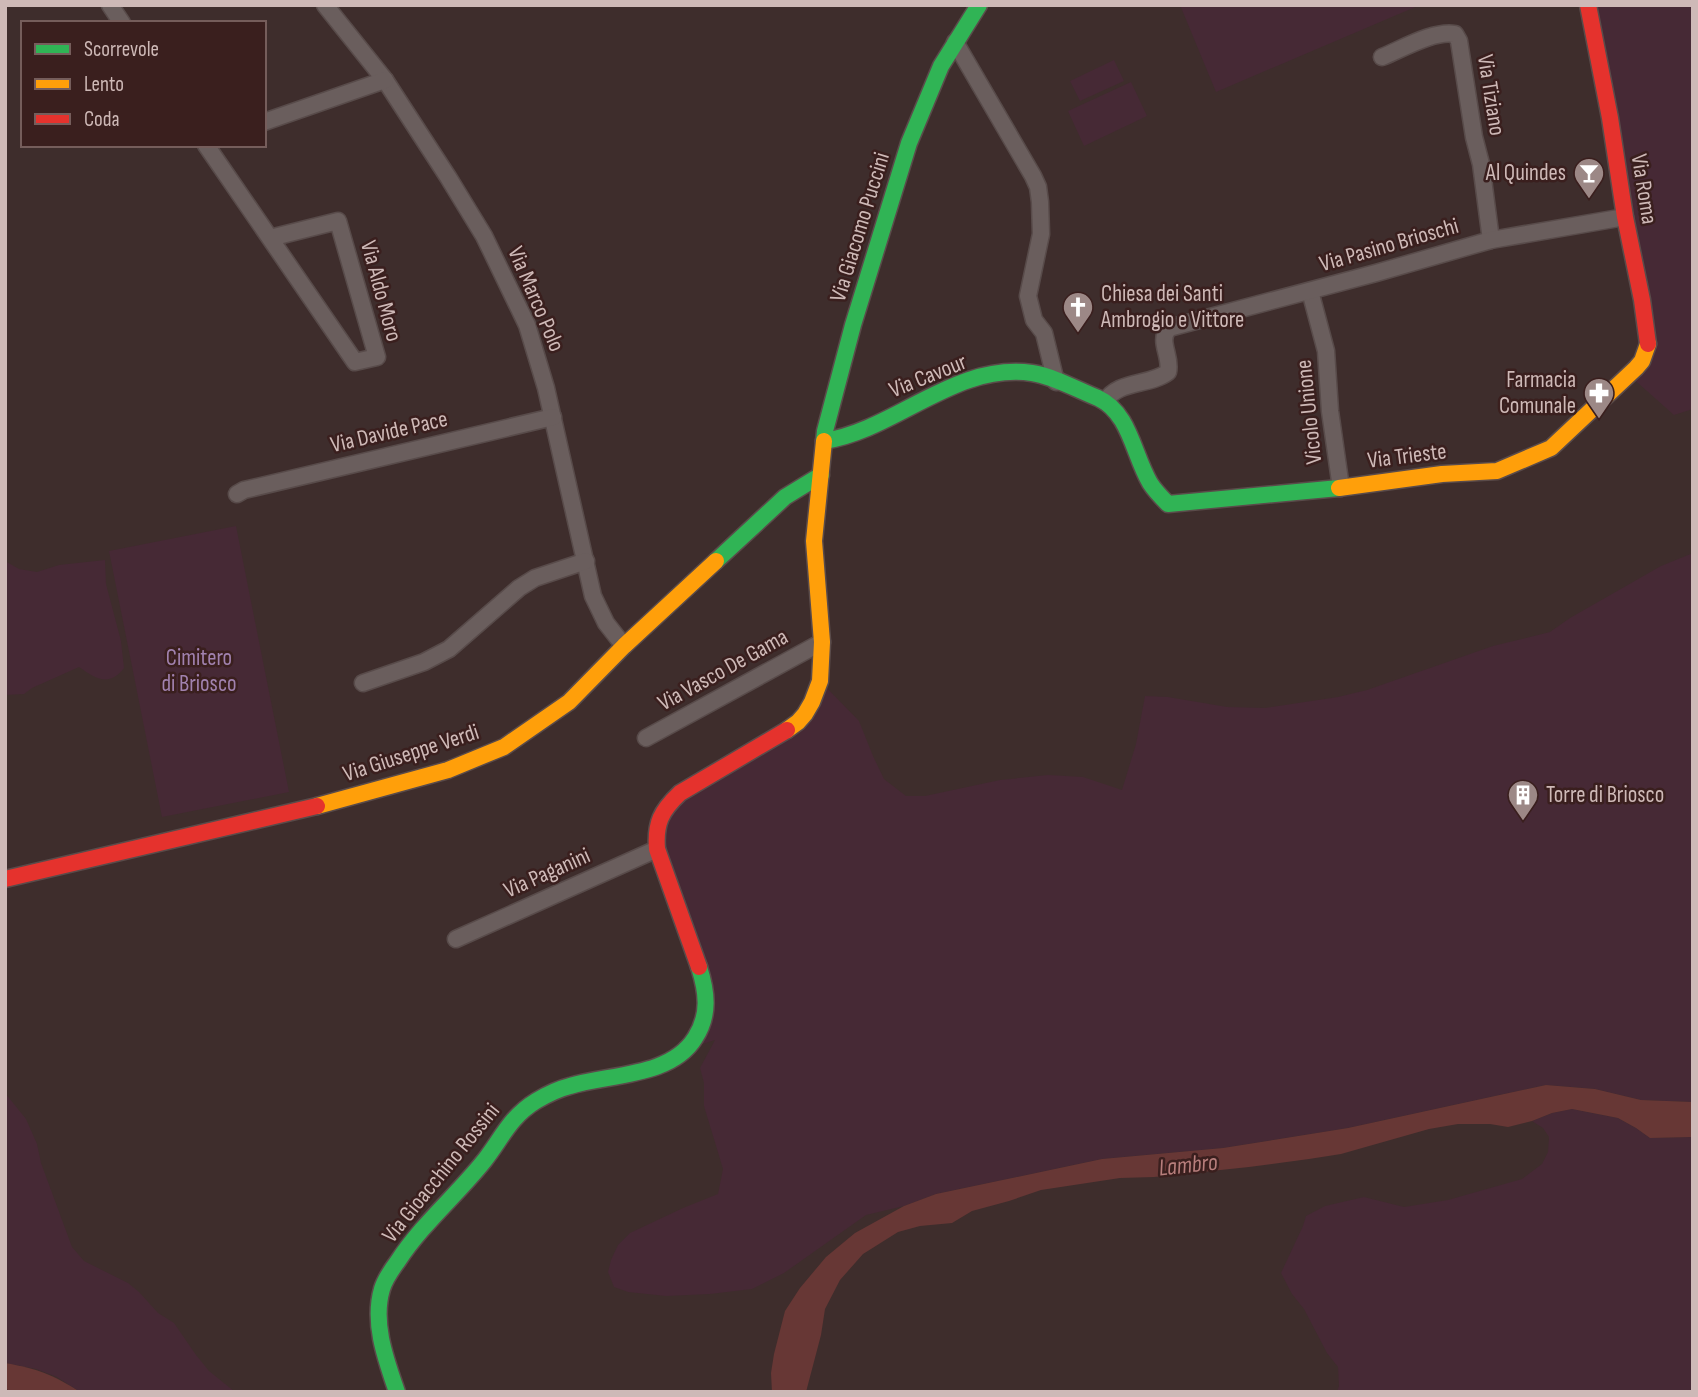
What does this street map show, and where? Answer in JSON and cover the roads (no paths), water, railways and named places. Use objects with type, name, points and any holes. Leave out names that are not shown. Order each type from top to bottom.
[{"type":"street","points":[[110,5],[121,21]]},
{"type":"street","name":"Via Marco Polo","points":[[326,5],[385,80],[448,177],[484,236],[527,325],[546,388],[593,596],[606,623],[624,646]]},
{"type":"street","name":"Via Giacomo Puccini","points":[[821,475],[825,436],[853,325],[909,143],[941,66],[979,5]]},
{"type":"street","name":"Via Roma","points":[[1588,5],[1648,344],[1642,361],[1629,375]]},
{"type":"street","name":"Via Tiziano","points":[[1382,57],[1434,36],[1455,34],[1459,41],[1474,137],[1481,164],[1491,240]]},
{"type":"street","points":[[955,42],[1038,187],[1041,234],[1028,296],[1034,320],[1044,333],[1056,382]]},
{"type":"street","points":[[266,121],[385,80]]},
{"type":"street","name":"Via Aldo Moro","points":[[207,147],[270,239],[355,362],[377,356],[338,221],[270,239]]},
{"type":"street","name":"Via Pasino Brioschi","points":[[1099,399],[1115,390],[1163,376],[1168,372],[1170,366],[1163,340],[1164,333],[1169,328],[1491,240],[1625,217]]},
{"type":"street","name":"Vicolo Unione","points":[[1310,291],[1326,351],[1330,411],[1341,488]]},
{"type":"street","name":"Via Cavour","points":[[825,436],[852,435],[955,385],[1006,374],[1030,373],[1099,399]]},
{"type":"street","name":"Via Trieste","points":[[1099,399],[1113,408],[1120,418],[1160,499],[1168,504],[1341,488],[1442,474],[1497,471],[1551,448],[1629,375]]},
{"type":"street","name":"Via Davide Pace","points":[[237,494],[244,489],[553,417]]},
{"type":"street","points":[[785,497],[825,436]]},
{"type":"street","name":"Via Giuseppe Verdi","points":[[5,879],[302,810],[448,770],[503,747],[569,702],[624,646],[785,497],[821,475]]},
{"type":"street","name":"Via Gioacchino Rossini","points":[[397,1392],[381,1340],[379,1318],[383,1287],[400,1258],[431,1217],[485,1159],[504,1129],[520,1111],[567,1087],[647,1070],[672,1060],[687,1049],[699,1034],[706,999],[695,957],[657,849],[655,833],[666,806],[680,793],[779,736],[805,714],[820,681],[821,642],[814,541],[821,475]]},
{"type":"street","points":[[363,682],[424,662],[449,649],[519,588],[535,578],[586,561]]},
{"type":"street","name":"Via Vasco De Gama","points":[[646,738],[821,642]]},
{"type":"street","name":"Via Paganini","points":[[456,939],[657,849]]},
{"type":"water","name":"Lambro","points":[[1546,1085],[1595,1089],[1641,1100],[1693,1102],[1693,1137],[1650,1138],[1618,1118],[1572,1109],[1508,1127],[1458,1124],[1429,1129],[1341,1154],[1309,1159],[1154,1177],[1120,1178],[1041,1190],[972,1211],[952,1223],[920,1226],[898,1232],[863,1254],[840,1280],[825,1309],[806,1392],[772,1392],[774,1354],[785,1311],[800,1288],[826,1257],[855,1233],[904,1206],[936,1194],[1102,1159],[1223,1148],[1348,1128]]},
{"type":"water","points":[[5,1363],[44,1373],[80,1392],[11,1392],[5,1388]]},
{"type":"place","name":"Al Quindes","points":[[1589,200]]},
{"type":"place","name":"Chiesa dei Santi Ambrogio e Vittore","points":[[1078,334]]},
{"type":"place","name":"Farmacia Comunale","points":[[1599,420]]},
{"type":"place","name":"Torre di Briosco","points":[[1523,822]]},
{"type":"park label","name":"Cimitero di Briosco","points":[[199,671]]}]
